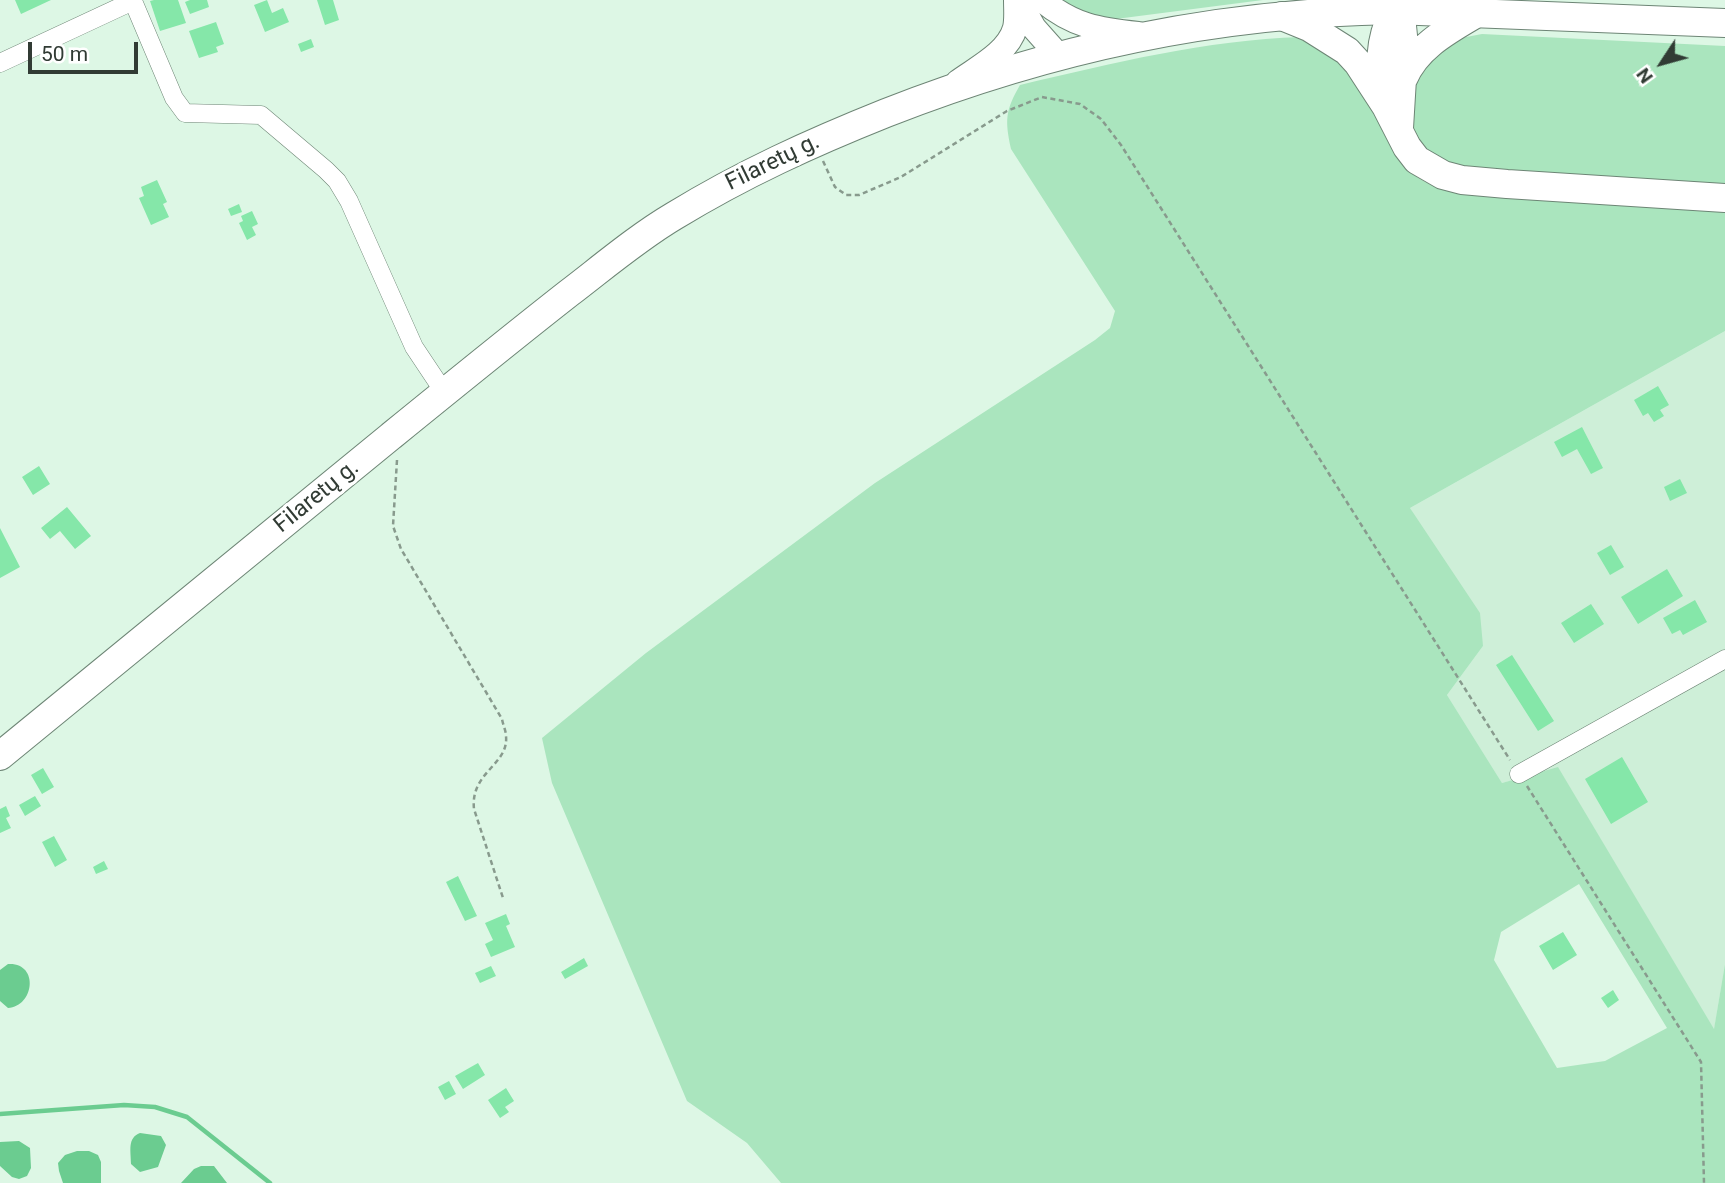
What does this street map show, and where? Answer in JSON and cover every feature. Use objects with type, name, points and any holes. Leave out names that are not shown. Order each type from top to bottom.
[{"type":"main road","points":[[1017,0],[1034,28],[1058,55]]},
{"type":"main road","points":[[948,89],[1001,50],[1014,29],[1017,0]]},
{"type":"main road","points":[[1042,0],[1054,24],[1058,55]]},
{"type":"main road","points":[[1042,0],[1066,18],[1089,27],[1146,35]]},
{"type":"main road","points":[[1394,10],[1402,26],[1399,134]]},
{"type":"main road","points":[[1386,106],[1380,64],[1381,43],[1394,10]]},
{"type":"main road","name":"Filaretų g.","points":[[0,756],[582,282],[671,218],[752,171],[814,142],[948,89],[1058,55],[1146,35],[1282,16],[1394,10],[1725,23]]},
{"type":"main road","points":[[1402,82],[1414,58],[1452,28],[1477,13]]},
{"type":"main road","points":[[1282,16],[1309,27],[1347,51],[1386,106],[1399,134],[1417,160],[1443,175],[1462,180],[1725,198]]},
{"type":"street","points":[[0,63],[133,1],[174,98],[186,113],[261,115],[275,124],[337,181],[349,201],[414,347],[444,392]]},
{"type":"street","points":[[1519,774],[1725,659]]},
{"type":"path","points":[[814,142],[835,187],[846,195],[859,195],[901,177],[1007,111],[1042,97],[1080,104],[1101,119],[1136,168],[1701,1062],[1704,1183]]},
{"type":"path","points":[[389,438],[396,456],[397,468],[393,526],[401,549],[502,719],[507,737],[503,754],[480,779],[472,796],[503,898]]},
{"type":"shaded area","points":[[1056,0],[1263,0],[1108,20],[1084,17]]},
{"type":"shaded area","points":[[1482,34],[1725,46],[1725,188],[1459,167],[1440,160],[1423,148],[1413,133],[1404,104],[1421,60],[1461,38]]},
{"type":"shaded area","points":[[1301,37],[1342,58],[1406,168],[1437,188],[1459,194],[1725,212],[1725,331],[1410,508],[1480,613],[1483,646],[1447,695],[1502,783],[1558,767],[1714,1029],[1725,964],[1725,1183],[781,1183],[747,1143],[687,1101],[552,783],[542,738],[646,653],[875,483],[1110,328],[1115,311],[1011,149],[1008,116],[1011,102],[1020,85],[1160,54],[1265,39]],"holes":[[[1579,884],[1667,1028],[1605,1061],[1557,1068],[1494,960],[1501,932]]]},
{"type":"shaded area","points":[[1725,331],[1725,964],[1714,1030],[1558,768],[1502,783],[1447,695],[1483,646],[1410,508]]},
{"type":"shaded area","points":[[8,964],[18,965],[25,970],[30,984],[24,1000],[8,1008],[0,1001],[0,970]]},
{"type":"shaded area","points":[[140,1133],[161,1136],[166,1145],[158,1167],[140,1172],[131,1164],[130,1150],[133,1138]]},
{"type":"shaded area","points":[[19,1141],[30,1148],[31,1168],[27,1176],[19,1179],[12,1177],[0,1166],[0,1142]]},
{"type":"shaded area","points":[[89,1151],[98,1155],[101,1162],[101,1183],[63,1183],[58,1163],[65,1155]]},
{"type":"shaded area","points":[[214,1166],[227,1183],[181,1183],[194,1169]]},
{"type":"building","points":[[15,0],[51,0],[21,14]]},
{"type":"building","points":[[178,0],[186,23],[160,31],[150,1]]},
{"type":"building","points":[[207,0],[209,7],[190,14],[185,2]]},
{"type":"building","points":[[267,0],[272,13],[283,8],[289,22],[265,32],[254,5]]},
{"type":"building","points":[[317,0],[333,0],[339,20],[325,25]]},
{"type":"building","points":[[216,22],[224,44],[216,47],[218,52],[199,58],[189,31]]},
{"type":"building","points":[[311,39],[314,47],[301,52],[298,44]]},
{"type":"building","points":[[157,180],[167,202],[163,204],[169,217],[151,225],[139,198],[144,196],[141,187]]},
{"type":"building","points":[[239,204],[242,212],[231,216],[228,209]]},
{"type":"building","points":[[252,211],[258,224],[252,227],[256,235],[247,240],[239,223],[243,221],[241,216]]},
{"type":"building","points":[[1658,386],[1669,405],[1660,410],[1664,416],[1654,422],[1648,413],[1643,416],[1634,400]]},
{"type":"building","points":[[1582,427],[1603,468],[1591,474],[1577,449],[1562,457],[1554,442]]},
{"type":"building","points":[[39,466],[50,484],[33,495],[22,477]]},
{"type":"building","points":[[1680,479],[1687,493],[1670,501],[1664,487]]},
{"type":"building","points":[[67,507],[91,536],[75,549],[60,531],[50,539],[41,528]]},
{"type":"building","points":[[0,528],[20,567],[0,578]]},
{"type":"building","points":[[1611,545],[1624,567],[1610,575],[1597,553]]},
{"type":"building","points":[[1667,569],[1683,596],[1638,624],[1621,597]]},
{"type":"building","points":[[1695,600],[1707,622],[1683,635],[1680,630],[1672,634],[1663,618]]},
{"type":"building","points":[[1591,604],[1604,624],[1574,643],[1561,623]]},
{"type":"building","points":[[1512,655],[1554,721],[1538,731],[1496,665]]},
{"type":"building","points":[[1622,757],[1648,802],[1611,824],[1585,779]]},
{"type":"building","points":[[43,768],[54,787],[42,794],[31,775]]},
{"type":"building","points":[[35,796],[41,806],[25,816],[19,805]]},
{"type":"building","points":[[6,806],[10,816],[6,818],[11,828],[0,833],[0,809]]},
{"type":"building","points":[[54,836],[67,860],[55,867],[42,842]]},
{"type":"building","points":[[104,861],[108,869],[96,874],[93,867]]},
{"type":"building","points":[[458,876],[477,916],[465,921],[446,882]]},
{"type":"building","points":[[506,914],[510,924],[506,926],[515,947],[491,957],[485,944],[493,940],[485,923]]},
{"type":"building","points":[[1563,932],[1577,955],[1553,970],[1539,946]]},
{"type":"building","points":[[584,958],[588,966],[565,979],[561,972]]},
{"type":"building","points":[[491,966],[496,976],[480,983],[475,973]]},
{"type":"building","points":[[1613,990],[1619,1000],[1608,1008],[1601,998]]},
{"type":"building","points":[[478,1063],[485,1075],[463,1089],[455,1076]]},
{"type":"building","points":[[449,1081],[456,1094],[445,1100],[438,1087]]},
{"type":"building","points":[[506,1088],[514,1101],[505,1107],[509,1112],[500,1118],[488,1100]]},
{"type":"waterway","points":[[0,1114],[124,1105],[155,1107],[187,1117],[270,1183]]}]
